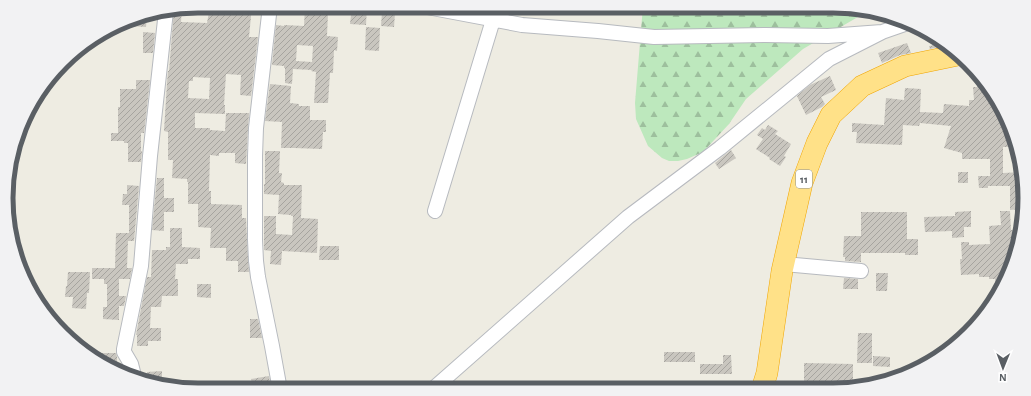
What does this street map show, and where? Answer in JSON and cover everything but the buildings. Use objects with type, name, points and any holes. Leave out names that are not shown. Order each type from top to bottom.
[{"type":"highway","name":"11","points":[[764,383],[784,264],[802,183],[817,143],[831,115],[862,86],[905,66],[952,56]]},
{"type":"street","points":[[269,13],[256,128],[255,240],[258,277],[279,383]]},
{"type":"street","points":[[460,13],[522,25],[654,37],[765,35],[828,36],[882,32]]},
{"type":"street","points":[[133,371],[124,349],[141,266],[151,149],[165,16]]},
{"type":"street","points":[[435,211],[493,20]]},
{"type":"street","points":[[440,383],[628,217],[720,148],[829,59],[882,32],[900,26]]},
{"type":"street","points":[[784,264],[861,271]]},
{"type":"green space","points":[[642,13],[845,13],[860,16],[803,49],[746,99],[729,124],[703,152],[687,159],[669,161],[662,158],[648,146],[636,119],[635,103]]}]
